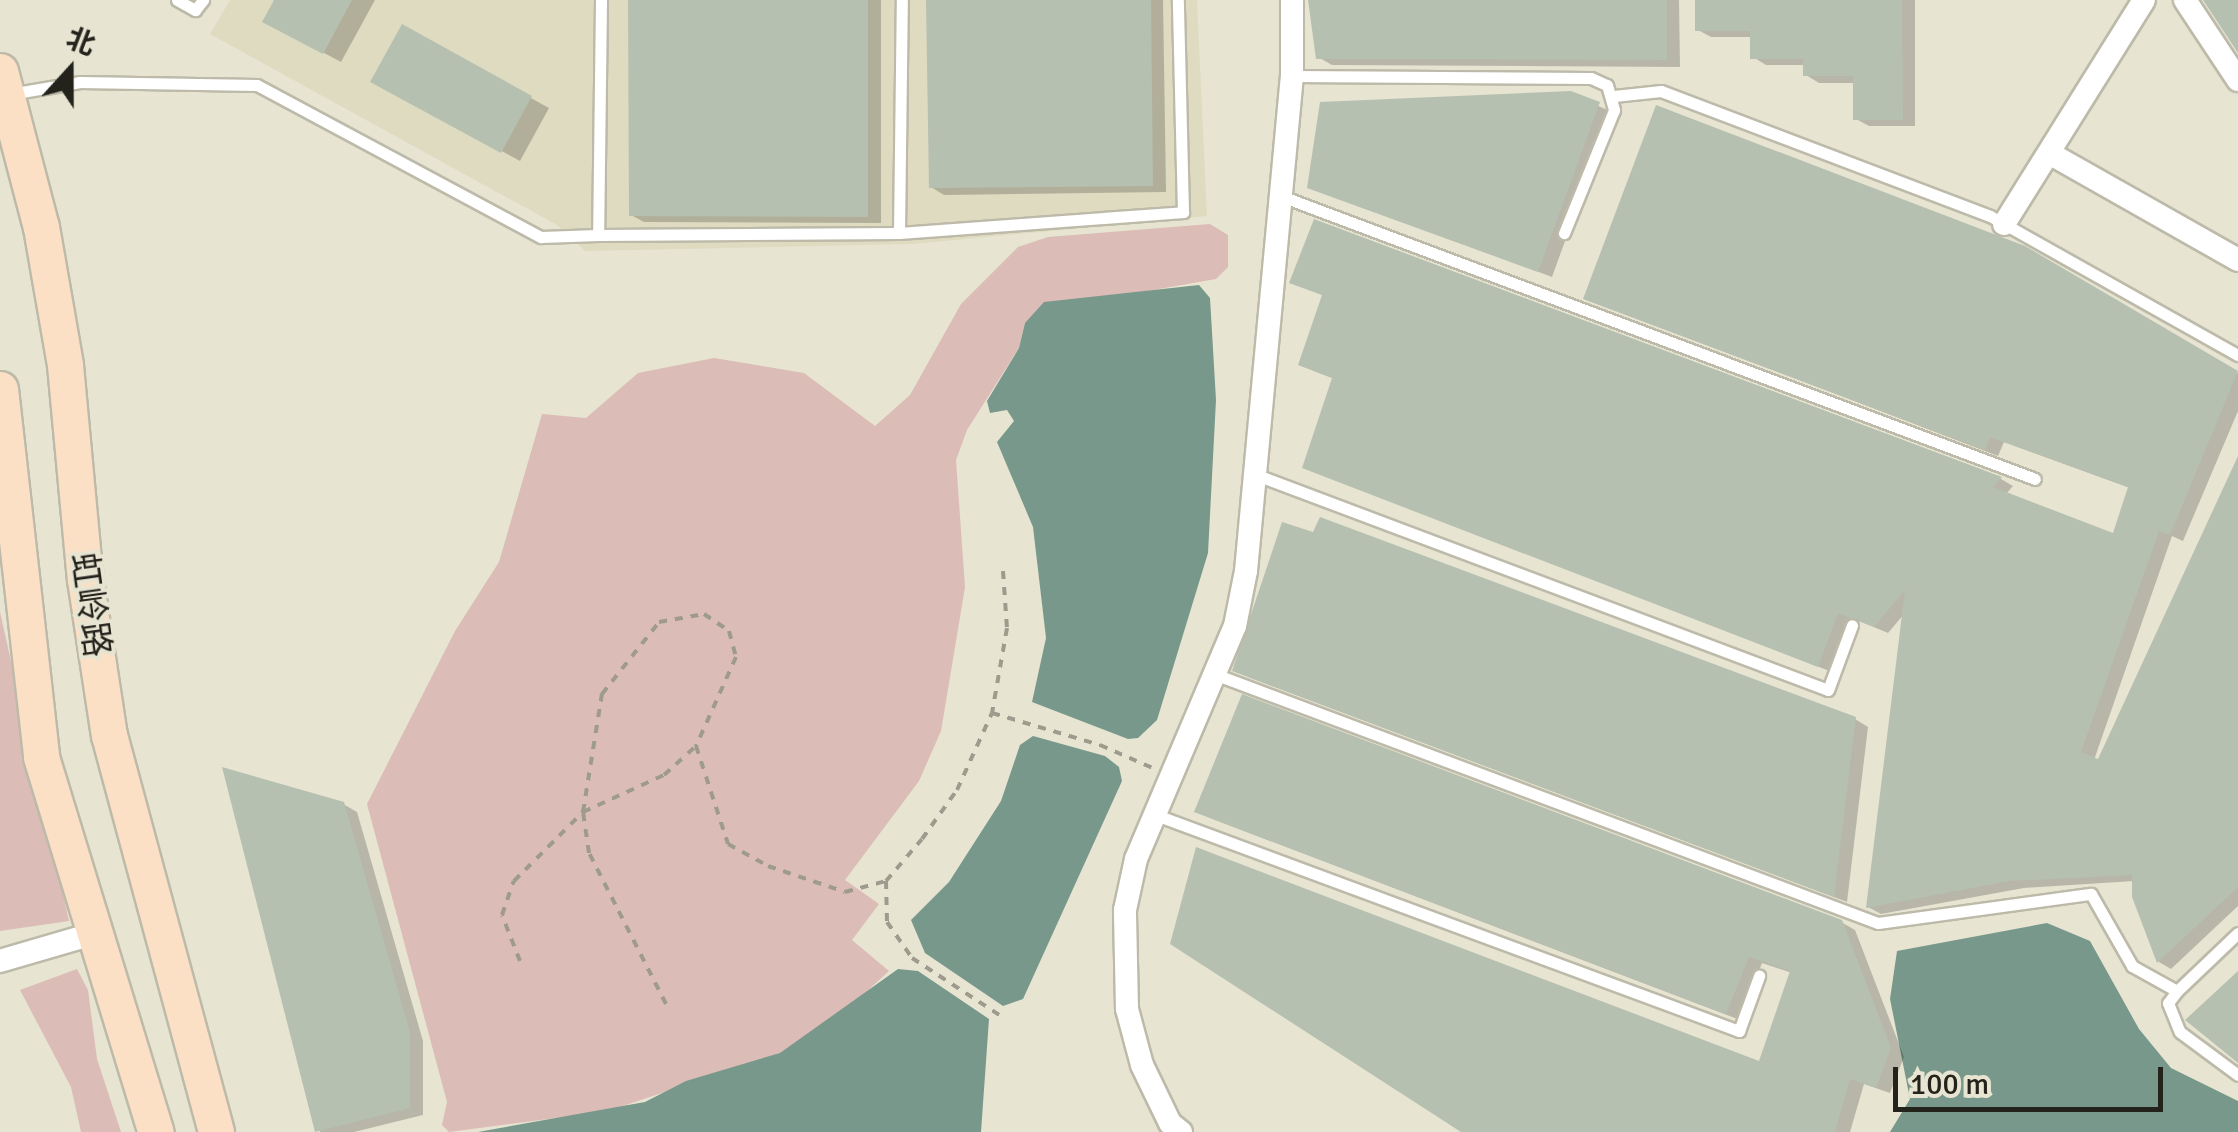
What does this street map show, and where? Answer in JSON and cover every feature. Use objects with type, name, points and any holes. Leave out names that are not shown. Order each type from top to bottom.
[{"type":"main road","name":"虹岭路","points":[[3,83],[41,227],[65,365],[85,578],[110,735],[216,1132]]},
{"type":"main road","name":"虹岭路","points":[[0,389],[42,757],[156,1132]]},
{"type":"street","points":[[1181,1132],[1170,1123],[1142,1065],[1122,963],[1136,858],[1217,675],[1246,572],[1292,76],[1292,0]]},
{"type":"street","points":[[2004,224],[2144,0]]},
{"type":"street","points":[[2185,0],[2238,80]]},
{"type":"street","points":[[2048,153],[2238,260]]},
{"type":"street","points":[[0,961],[96,933]]},
{"type":"lane","points":[[177,0],[195,10],[203,0]]},
{"type":"lane","points":[[598,235],[601,0]]},
{"type":"lane","points":[[899,233],[902,0]]},
{"type":"lane","points":[[3,83],[257,86],[541,237],[899,233],[1183,212],[1178,0]]},
{"type":"lane","points":[[1292,76],[1591,78],[1614,96],[1662,91],[2004,224],[2238,356]]},
{"type":"lane","points":[[1564,234],[1614,96]]},
{"type":"lane","points":[[1281,196],[2035,479]]},
{"type":"lane","points":[[1254,474],[1828,690],[1852,625]]},
{"type":"lane","points":[[1217,675],[1878,923],[2092,894],[2132,966],[2177,991]]},
{"type":"lane","points":[[1156,815],[1739,1031],[1759,976]]},
{"type":"lane","points":[[2238,933],[2168,1003],[2180,1032],[2238,1075]]},
{"type":"path","points":[[696,746],[728,844],[768,866],[846,892],[886,881],[957,790],[992,713],[1006,628],[1003,570]]},
{"type":"path","points":[[520,961],[502,915],[514,881],[584,812],[664,775],[696,746],[736,657],[729,630],[704,614],[659,622],[602,694],[584,812],[589,853],[666,1004]]},
{"type":"path","points":[[992,713],[1100,744],[1172,777]]},
{"type":"path","points":[[886,881],[886,922],[912,958],[1004,1018]]},
{"type":"shaded area","points":[[230,0],[1197,0],[1207,216],[912,244],[585,251],[557,225],[210,34]]},
{"type":"shaded area","points":[[1210,224],[1228,235],[1228,267],[1216,279],[1090,301],[1061,300],[1025,323],[1019,348],[967,430],[956,460],[965,587],[941,731],[919,781],[845,880],[879,904],[852,940],[889,971],[842,1014],[781,1053],[608,1111],[449,1132],[442,1125],[447,1102],[367,804],[455,631],[499,562],[542,414],[586,418],[638,373],[714,358],[804,373],[875,426],[910,395],[961,304],[1018,247],[1048,237]]},
{"type":"shaded area","points":[[1199,285],[1210,298],[1216,400],[1208,553],[1157,720],[1138,738],[1128,739],[1032,702],[1046,638],[1033,527],[997,442],[1014,421],[1007,410],[990,413],[987,401],[1019,348],[1025,323],[1044,302]]},
{"type":"shaded area","points":[[0,612],[69,921],[0,931]]},
{"type":"shaded area","points":[[1033,736],[1105,756],[1119,767],[1122,781],[1023,999],[1003,1006],[925,953],[911,920],[949,882],[1001,801],[1020,745]]},
{"type":"shaded area","points":[[2047,923],[2090,941],[2139,1029],[2171,1068],[2238,1101],[2238,1132],[1890,1132],[1910,1099],[1890,999],[1897,951]]},
{"type":"shaded area","points":[[77,969],[88,990],[97,1059],[121,1132],[81,1132],[71,1087],[20,990]]},
{"type":"shaded area","points":[[898,969],[918,971],[989,1019],[981,1132],[478,1132],[645,1102],[686,1081],[780,1053]]},
{"type":"building","points":[[274,0],[352,0],[323,54],[262,22]]},
{"type":"building","points":[[628,0],[868,0],[868,217],[629,216]]},
{"type":"building","points":[[926,0],[1151,0],[1153,186],[929,188]]},
{"type":"building","points":[[1308,0],[1667,0],[1667,60],[1316,59]]},
{"type":"building","points":[[1695,0],[1902,0],[1903,120],[1853,120],[1853,76],[1803,76],[1803,59],[1750,59],[1750,31],[1695,31]]},
{"type":"building","points":[[2203,0],[2238,0],[2238,53]]},
{"type":"building","points":[[402,24],[532,96],[501,153],[370,82]]},
{"type":"building","points":[[1571,91],[1600,102],[1538,272],[1307,188],[1320,102]]},
{"type":"building","points":[[1656,105],[2025,246],[2238,371],[2170,535],[2159,531],[2081,752],[2098,759],[2238,456],[2238,887],[2157,963],[2132,897],[2132,875],[2010,881],[1866,908],[1905,590],[1874,627],[1838,613],[1818,667],[1302,468],[1332,378],[1298,365],[1322,295],[1289,283],[1314,219],[2002,477],[1993,487],[2113,533],[2128,487],[1990,437],[1985,450],[1583,299]]},
{"type":"building","points":[[1320,517],[1856,717],[1834,897],[1232,671],[1282,522],[1313,532]]},
{"type":"building","points":[[1242,694],[1842,920],[1891,1048],[1876,1088],[1850,1079],[1835,1132],[1461,1132],[1170,944],[1196,847],[1759,1061],[1790,971],[1749,957],[1726,1014],[1194,812]]},
{"type":"building","points":[[222,767],[344,802],[410,1032],[410,1108],[315,1132]]},
{"type":"building","points":[[2238,971],[2238,1063],[2185,1020]]}]
